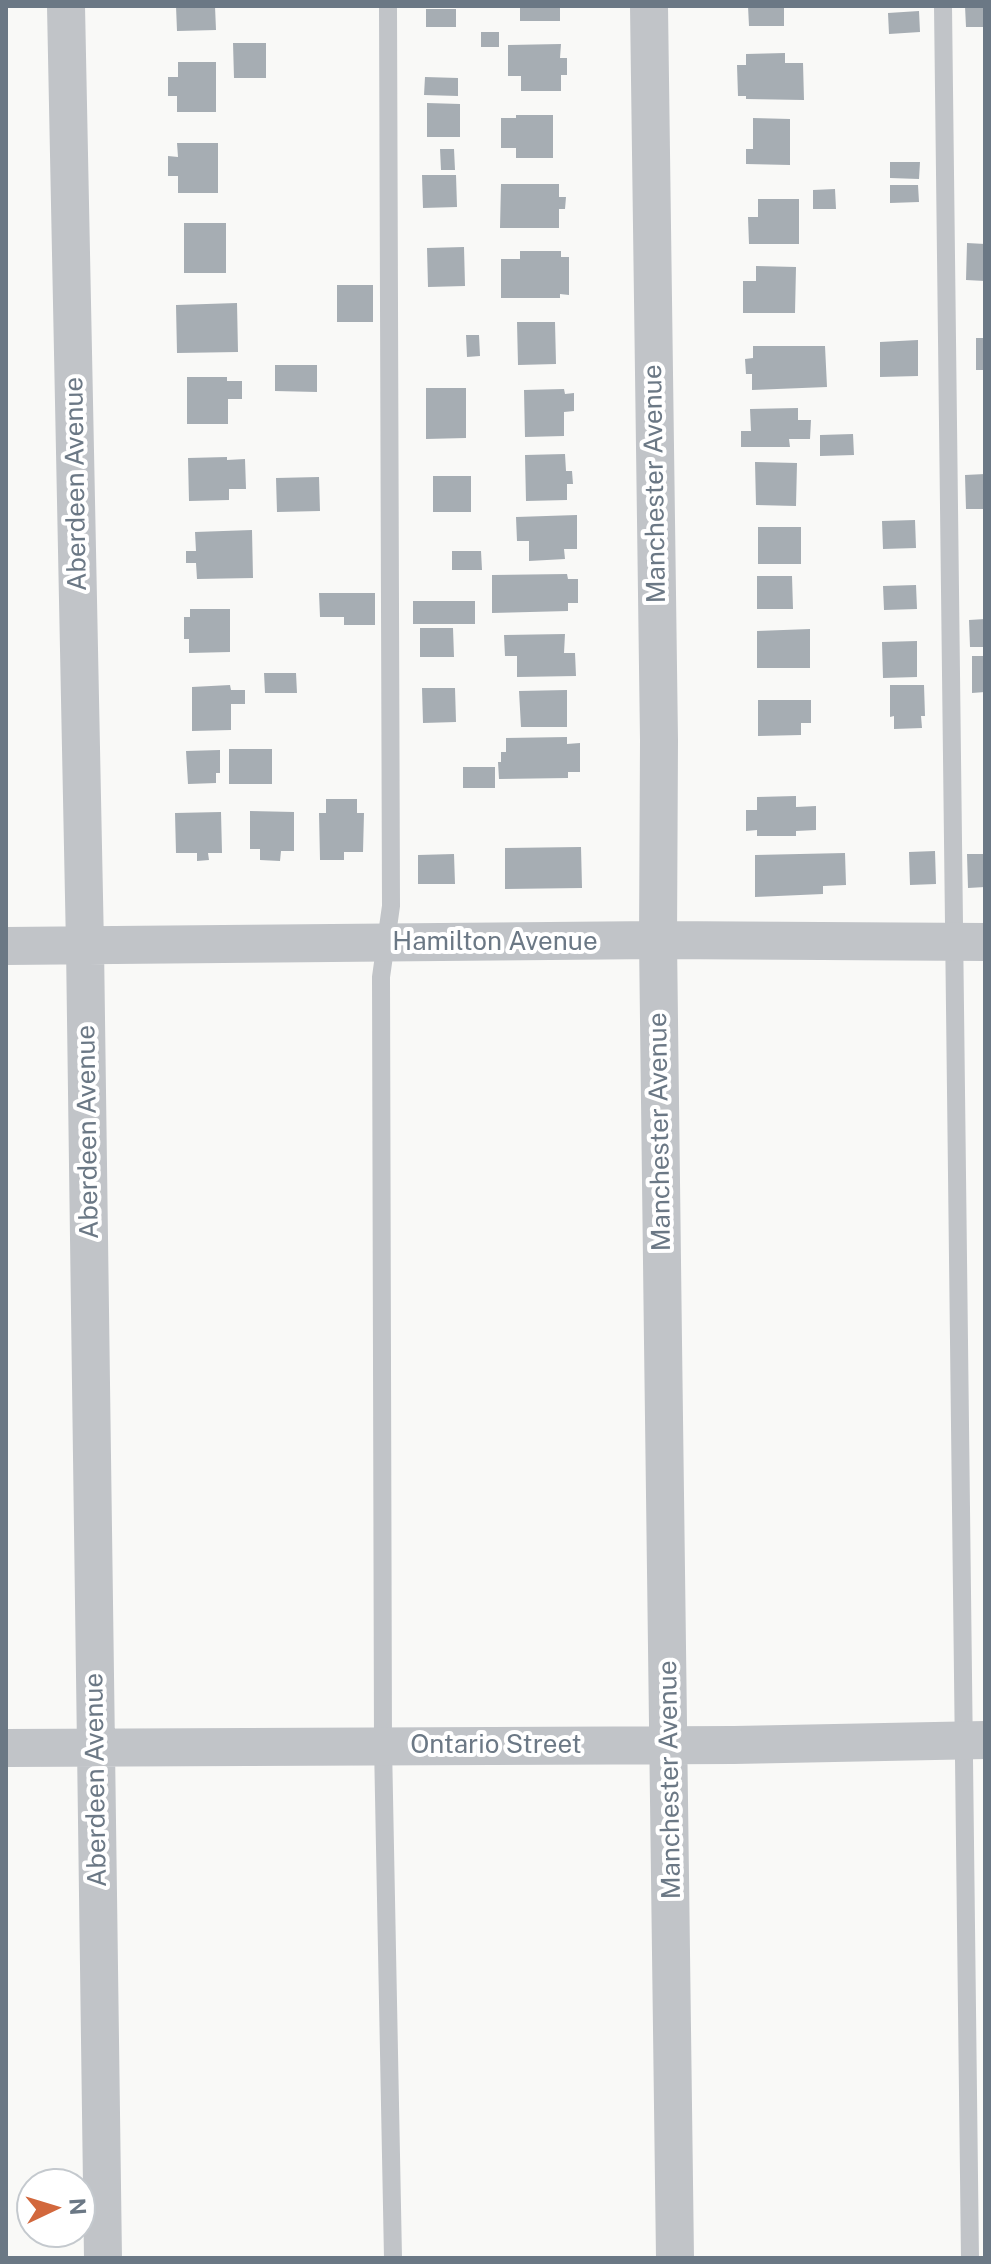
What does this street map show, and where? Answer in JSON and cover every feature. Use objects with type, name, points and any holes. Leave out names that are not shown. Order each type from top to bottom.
[{"type":"street","name":"Aberdeen Avenue","points":[[66,6],[85,946],[103,2258]]},
{"type":"street","name":"Manchester Avenue","points":[[649,6],[675,2258]]},
{"type":"street","name":"Hamilton Avenue","points":[[6,946],[658,940],[970,942]]},
{"type":"street","name":"Ontario Street","points":[[6,1748],[974,1741]]},
{"type":"lane","points":[[388,6],[391,906],[381,977],[383,1745],[393,2258]]},
{"type":"lane","points":[[943,6],[970,942],[974,1741],[970,2258]]},
{"type":"building","points":[[176,6],[215,6],[216,30],[177,31]]},
{"type":"building","points":[[520,6],[560,6],[560,21],[520,21]]},
{"type":"building","points":[[748,6],[784,6],[784,26],[749,26]]},
{"type":"building","points":[[965,6],[985,6],[985,27],[966,27]]},
{"type":"building","points":[[426,9],[456,9],[456,27],[426,27]]},
{"type":"building","points":[[919,11],[920,32],[889,34],[888,13]]},
{"type":"building","points":[[481,32],[499,32],[499,47],[481,47]]},
{"type":"building","points":[[233,43],[266,43],[266,78],[234,78]]},
{"type":"building","points":[[561,44],[560,58],[567,58],[567,75],[561,75],[561,91],[521,91],[521,76],[508,76],[508,45]]},
{"type":"building","points":[[785,53],[785,63],[803,63],[804,100],[746,99],[746,96],[738,96],[737,65],[746,65],[746,54]]},
{"type":"building","points":[[178,62],[216,62],[216,112],[177,112],[177,96],[168,96],[168,77],[178,77]]},
{"type":"building","points":[[425,77],[458,78],[458,96],[424,95]]},
{"type":"building","points":[[427,103],[460,104],[460,137],[427,137]]},
{"type":"building","points":[[516,115],[553,115],[553,158],[516,158],[516,148],[501,148],[501,118],[516,118]]},
{"type":"building","points":[[753,118],[790,119],[790,165],[746,164],[746,149],[753,149]]},
{"type":"building","points":[[177,143],[218,143],[218,193],[178,193],[178,176],[168,176],[168,156],[178,157]]},
{"type":"building","points":[[440,149],[454,149],[455,170],[441,170]]},
{"type":"building","points":[[890,162],[920,162],[919,179],[890,178]]},
{"type":"building","points":[[422,175],[456,175],[457,207],[423,208]]},
{"type":"building","points":[[501,184],[559,184],[559,197],[566,197],[565,209],[559,209],[559,228],[500,228]]},
{"type":"building","points":[[890,185],[918,185],[919,202],[890,203]]},
{"type":"building","points":[[835,189],[836,209],[813,209],[813,190]]},
{"type":"building","points":[[758,199],[799,199],[799,244],[749,244],[748,217],[758,217]]},
{"type":"building","points":[[184,223],[226,223],[226,273],[184,273]]},
{"type":"building","points":[[967,243],[985,244],[985,281],[966,280]]},
{"type":"building","points":[[464,247],[465,286],[428,287],[427,248]]},
{"type":"building","points":[[520,251],[561,251],[561,257],[569,257],[569,295],[560,294],[560,298],[501,298],[501,259],[520,259]]},
{"type":"building","points":[[756,266],[796,267],[795,313],[743,313],[743,281],[756,281]]},
{"type":"building","points":[[337,285],[373,285],[373,322],[337,322]]},
{"type":"building","points":[[237,303],[238,352],[177,353],[176,305]]},
{"type":"building","points":[[517,322],[555,322],[556,364],[518,365]]},
{"type":"building","points":[[466,335],[479,335],[480,356],[467,357]]},
{"type":"building","points":[[976,338],[985,338],[985,370],[976,370]]},
{"type":"building","points":[[918,340],[918,376],[880,377],[880,342]]},
{"type":"building","points":[[753,346],[825,346],[827,387],[752,390],[752,374],[746,374],[745,359],[753,358]]},
{"type":"building","points":[[275,365],[317,365],[317,392],[275,391]]},
{"type":"building","points":[[187,377],[227,377],[227,381],[242,381],[242,399],[228,399],[228,424],[187,424]]},
{"type":"building","points":[[426,388],[466,388],[466,438],[426,439]]},
{"type":"building","points":[[564,389],[565,394],[574,393],[574,411],[564,412],[564,436],[525,437],[524,390]]},
{"type":"building","points":[[798,408],[798,420],[811,420],[810,439],[789,439],[790,447],[741,447],[741,431],[751,431],[750,409]]},
{"type":"building","points":[[853,434],[854,455],[820,456],[820,435]]},
{"type":"building","points":[[565,454],[566,471],[572,471],[573,484],[567,484],[567,500],[526,501],[525,455]]},
{"type":"building","points":[[227,457],[227,460],[245,459],[246,489],[229,489],[229,500],[189,501],[188,458]]},
{"type":"building","points":[[755,462],[797,463],[796,506],[756,505]]},
{"type":"building","points":[[985,474],[985,509],[966,509],[965,475]]},
{"type":"building","points":[[433,476],[471,476],[471,512],[433,512]]},
{"type":"building","points":[[319,477],[320,511],[277,512],[276,478]]},
{"type":"building","points":[[577,515],[577,549],[564,549],[565,559],[529,561],[529,541],[517,541],[516,517]]},
{"type":"building","points":[[915,520],[916,548],[883,549],[882,521]]},
{"type":"building","points":[[758,527],[801,527],[801,564],[758,564]]},
{"type":"building","points":[[252,530],[253,578],[197,579],[196,563],[186,563],[186,551],[196,551],[195,532]]},
{"type":"building","points":[[452,551],[481,551],[482,570],[452,570]]},
{"type":"building","points":[[567,574],[568,579],[578,579],[578,603],[568,603],[568,611],[492,613],[492,575]]},
{"type":"building","points":[[757,576],[792,576],[793,609],[757,609]]},
{"type":"building","points":[[916,585],[917,609],[884,610],[883,586]]},
{"type":"building","points":[[319,593],[375,593],[375,625],[344,625],[344,617],[320,617]]},
{"type":"building","points":[[413,601],[475,601],[475,624],[413,624]]},
{"type":"building","points":[[190,609],[230,609],[230,652],[189,653],[189,639],[184,639],[184,617],[190,617]]},
{"type":"building","points":[[985,619],[985,647],[970,647],[969,620]]},
{"type":"building","points":[[420,628],[453,628],[454,657],[420,657]]},
{"type":"building","points":[[810,629],[810,668],[757,668],[757,631]]},
{"type":"building","points":[[565,634],[564,653],[575,653],[576,676],[517,677],[517,656],[505,656],[504,635]]},
{"type":"building","points":[[917,641],[917,677],[883,678],[882,642]]},
{"type":"building","points":[[972,656],[985,656],[985,692],[972,693]]},
{"type":"building","points":[[264,673],[296,673],[297,693],[265,693]]},
{"type":"building","points":[[230,685],[231,690],[245,690],[245,704],[231,704],[231,730],[192,731],[192,687]]},
{"type":"building","points":[[890,685],[924,685],[925,716],[921,716],[922,728],[894,729],[894,716],[890,717]]},
{"type":"building","points":[[422,688],[455,688],[456,722],[423,723]]},
{"type":"building","points":[[567,690],[567,727],[521,727],[519,691]]},
{"type":"building","points":[[758,700],[811,700],[811,723],[801,723],[801,735],[758,736]]},
{"type":"building","points":[[567,737],[567,744],[580,743],[580,772],[568,772],[568,778],[499,779],[498,762],[501,762],[501,752],[506,752],[506,738]]},
{"type":"building","points":[[229,749],[272,749],[272,784],[229,784]]},
{"type":"building","points":[[220,750],[220,773],[216,773],[216,783],[188,784],[186,751]]},
{"type":"building","points":[[463,767],[495,767],[495,788],[463,788]]},
{"type":"building","points":[[796,796],[796,807],[816,806],[816,830],[796,831],[796,836],[757,836],[757,830],[746,831],[746,810],[757,810],[757,797]]},
{"type":"building","points":[[326,799],[357,799],[357,813],[364,813],[363,852],[344,852],[344,860],[320,860],[319,813],[326,813]]},
{"type":"building","points":[[250,811],[294,812],[294,851],[281,851],[280,861],[260,860],[260,849],[250,849]]},
{"type":"building","points":[[221,812],[222,853],[208,853],[209,860],[197,861],[197,853],[176,853],[175,813]]},
{"type":"building","points":[[581,847],[582,888],[505,889],[505,848]]},
{"type":"building","points":[[935,851],[936,884],[910,885],[909,852]]},
{"type":"building","points":[[845,853],[846,885],[823,886],[823,894],[755,897],[755,855]]},
{"type":"building","points":[[454,854],[455,884],[418,884],[418,855]]},
{"type":"building","points":[[967,854],[985,854],[985,887],[968,888]]}]
